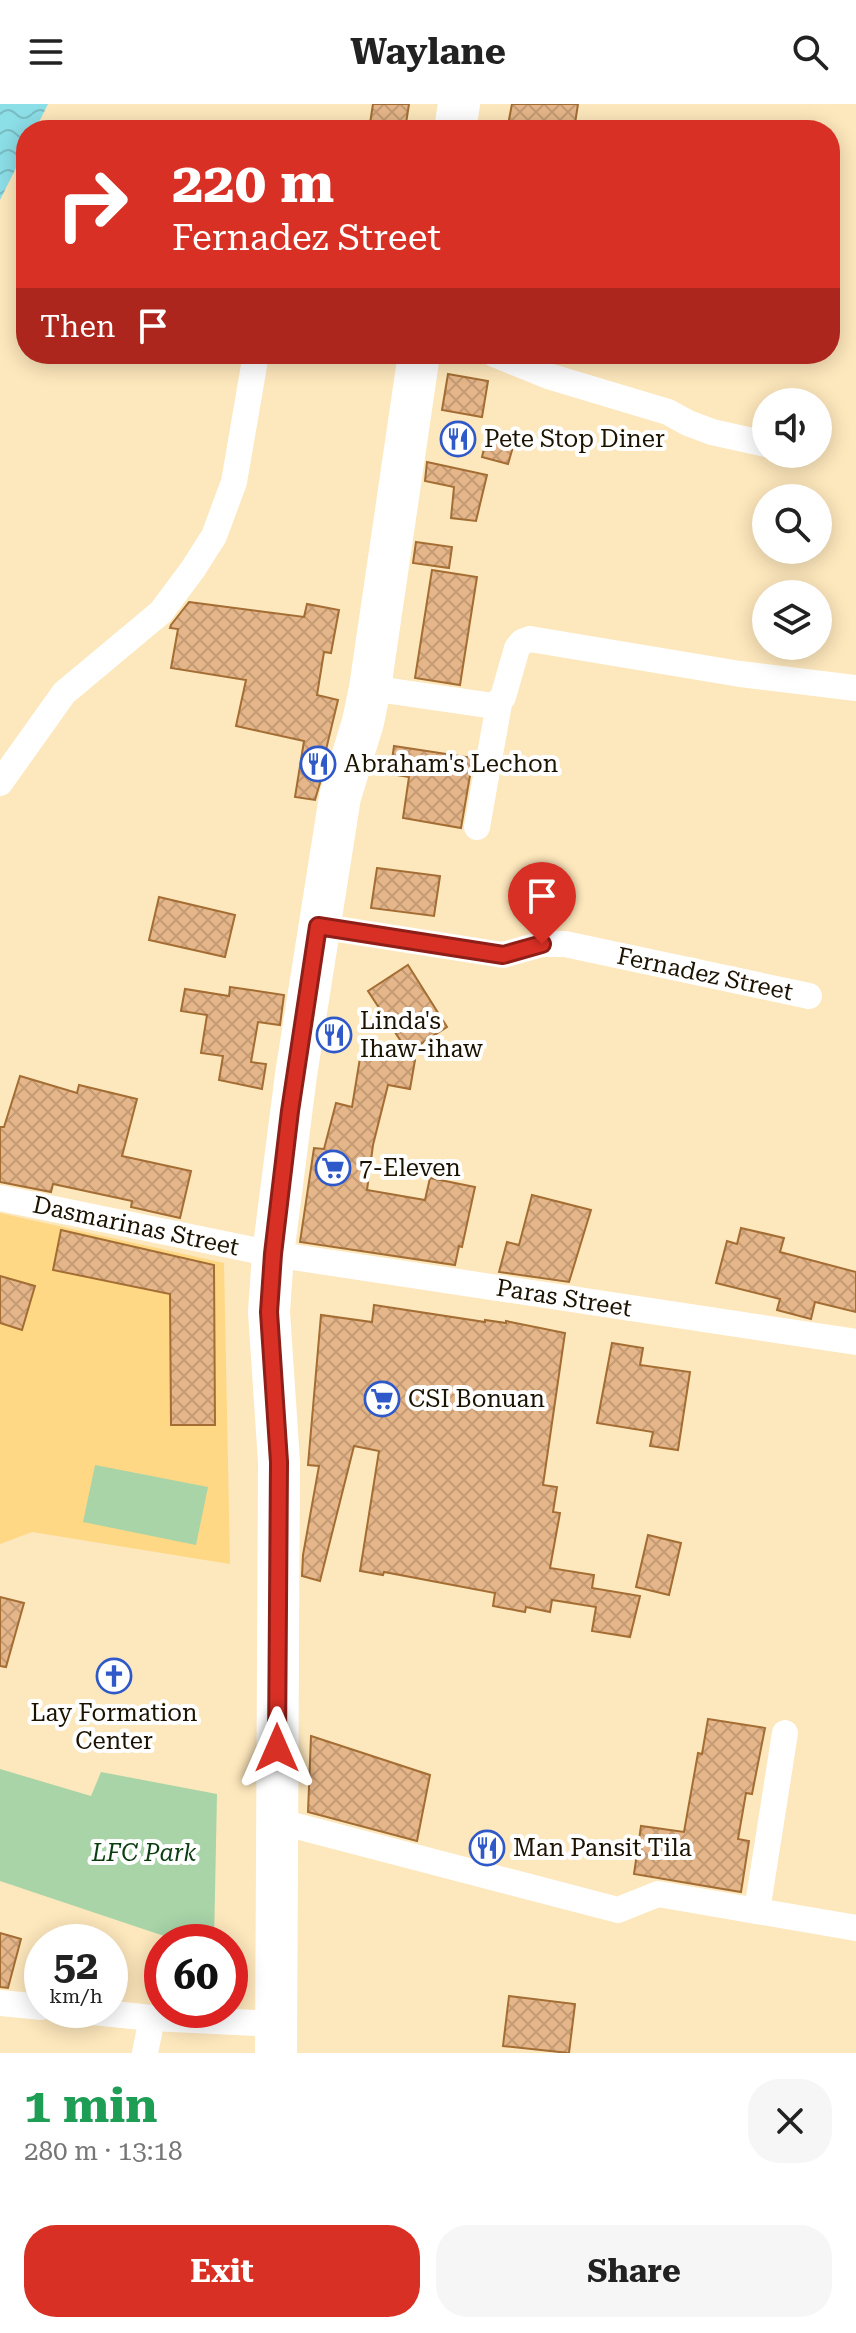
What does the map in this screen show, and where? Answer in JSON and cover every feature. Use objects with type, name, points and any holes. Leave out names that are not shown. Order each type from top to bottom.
[{"type":"main road","points":[[276,2039],[279,1462],[269,1312],[273,1254],[318,926],[340,797],[370,688],[418,364]]},
{"type":"street","points":[[0,783],[64,693],[161,612],[214,536],[234,482],[254,364]]},
{"type":"street","points":[[519,364],[548,376],[668,412],[712,432],[752,441]]},
{"type":"street","points":[[477,827],[499,704],[517,648],[530,639],[740,674],[856,688]]},
{"type":"street","points":[[370,688],[494,706],[499,704]]},
{"type":"street","name":"Fernadez Street","points":[[318,926],[503,955],[542,944],[565,944],[809,996]]},
{"type":"street","name":"Dasmarinas Street","points":[[0,1198],[273,1254]]},
{"type":"street","name":"Paras Street","points":[[273,1254],[856,1342]]},
{"type":"street","points":[[757,1911],[785,1733]]},
{"type":"street","points":[[277,1821],[618,1910],[658,1894],[856,1928]]},
{"type":"street","points":[[0,2003],[24,2005]]},
{"type":"street","points":[[145,2053],[150,2028]]},
{"type":"street","points":[[211,2028],[276,2039]]},
{"type":"shaded area","points":[[0,1213],[224,1263],[230,1564],[32,1532],[0,1544]]},
{"type":"green space","points":[[95,1465],[208,1487],[196,1545],[83,1522]]},
{"type":"green space","name":"LFC Park","points":[[0,1769],[91,1796],[101,1772],[217,1794],[214,1924],[144,1924],[144,1929],[0,1881]]},
{"type":"water","points":[[0,104],[48,104],[40,120],[16,120],[16,168],[0,200]]},
{"type":"building","points":[[373,104],[409,104],[407,120],[371,120]]},
{"type":"building","points":[[512,104],[578,104],[576,120],[509,120]]},
{"type":"building","points":[[448,374],[488,381],[482,417],[442,410]]},
{"type":"building","points":[[488,432],[515,440],[508,464],[482,457]]},
{"type":"building","points":[[427,462],[487,475],[476,521],[451,518],[454,487],[425,481]]},
{"type":"building","points":[[416,542],[452,547],[449,568],[413,563]]},
{"type":"building","points":[[432,570],[477,577],[460,685],[415,678]]},
{"type":"building","points":[[189,602],[304,617],[307,604],[339,610],[331,653],[324,652],[317,695],[338,700],[324,758],[327,759],[315,800],[295,797],[304,741],[236,726],[246,680],[171,668],[178,629],[170,628]]},
{"type":"building","points":[[394,746],[473,758],[461,828],[403,818],[409,777],[390,774]]},
{"type":"building","points":[[377,868],[440,876],[434,916],[371,908]]},
{"type":"building","points":[[159,897],[235,915],[225,957],[149,940]]},
{"type":"building","points":[[408,965],[447,1027],[408,1052],[368,991]]},
{"type":"building","points":[[230,987],[284,995],[280,1025],[258,1022],[251,1062],[266,1064],[262,1089],[219,1080],[223,1056],[201,1053],[207,1015],[181,1011],[185,989],[229,996]]},
{"type":"building","points":[[361,1052],[415,1060],[410,1089],[388,1085],[373,1145],[367,1190],[425,1200],[430,1178],[475,1187],[455,1265],[300,1242],[314,1148],[324,1149],[336,1103],[352,1107]]},
{"type":"building","points":[[20,1076],[77,1093],[79,1085],[137,1099],[122,1156],[191,1171],[180,1218],[131,1207],[132,1201],[53,1184],[51,1192],[0,1182],[0,1127],[4,1127]]},
{"type":"building","points":[[532,1195],[591,1210],[569,1282],[499,1272],[507,1242],[519,1245]]},
{"type":"building","points":[[741,1228],[784,1238],[780,1252],[856,1272],[856,1312],[815,1302],[811,1319],[777,1310],[780,1299],[716,1283],[727,1241],[737,1244]]},
{"type":"building","points":[[61,1230],[214,1265],[215,1425],[171,1425],[170,1294],[53,1270]]},
{"type":"building","points":[[0,1276],[35,1286],[22,1330],[0,1323]]},
{"type":"building","points":[[374,1305],[485,1322],[506,1321],[565,1333],[543,1485],[557,1487],[553,1512],[560,1513],[550,1568],[594,1575],[592,1588],[640,1596],[630,1637],[592,1631],[596,1607],[552,1600],[550,1612],[526,1607],[525,1612],[493,1606],[495,1593],[384,1572],[383,1575],[360,1571],[379,1451],[354,1446],[320,1581],[302,1576],[319,1466],[308,1465],[321,1315],[372,1322]]},
{"type":"building","points":[[612,1343],[643,1348],[640,1365],[690,1372],[678,1450],[650,1446],[653,1432],[597,1423]]},
{"type":"building","points":[[648,1535],[681,1543],[669,1595],[636,1587]]},
{"type":"building","points":[[0,1597],[24,1603],[6,1667],[0,1666]]},
{"type":"building","points":[[708,1719],[765,1728],[752,1794],[746,1793],[738,1839],[749,1841],[741,1892],[634,1874],[641,1826],[684,1832],[698,1753],[702,1754]]},
{"type":"building","points":[[311,1736],[430,1775],[417,1841],[308,1812]]},
{"type":"building","points":[[0,1933],[21,1939],[8,1988],[0,1987]]},
{"type":"building","points":[[509,1996],[575,2004],[569,2053],[503,2046]]},
{"type":"place","name":"Pete Stop Diner","points":[[458,439]]},
{"type":"place","name":"Abraham's Lechon","points":[[318,764]]},
{"type":"place","name":"Linda's Ihaw-ihaw","points":[[334,1035]]},
{"type":"place","name":"7-Eleven","points":[[333,1168]]},
{"type":"place","name":"CSI Bonuan","points":[[382,1399]]},
{"type":"place","name":"Lay Formation Center","points":[[114,1676]]},
{"type":"place","name":"Man Pansit Tila","points":[[487,1848]]},
{"type":"route","points":[[277,1748],[279,1462],[269,1312],[290,1111],[318,926],[503,955],[542,944]]}]
